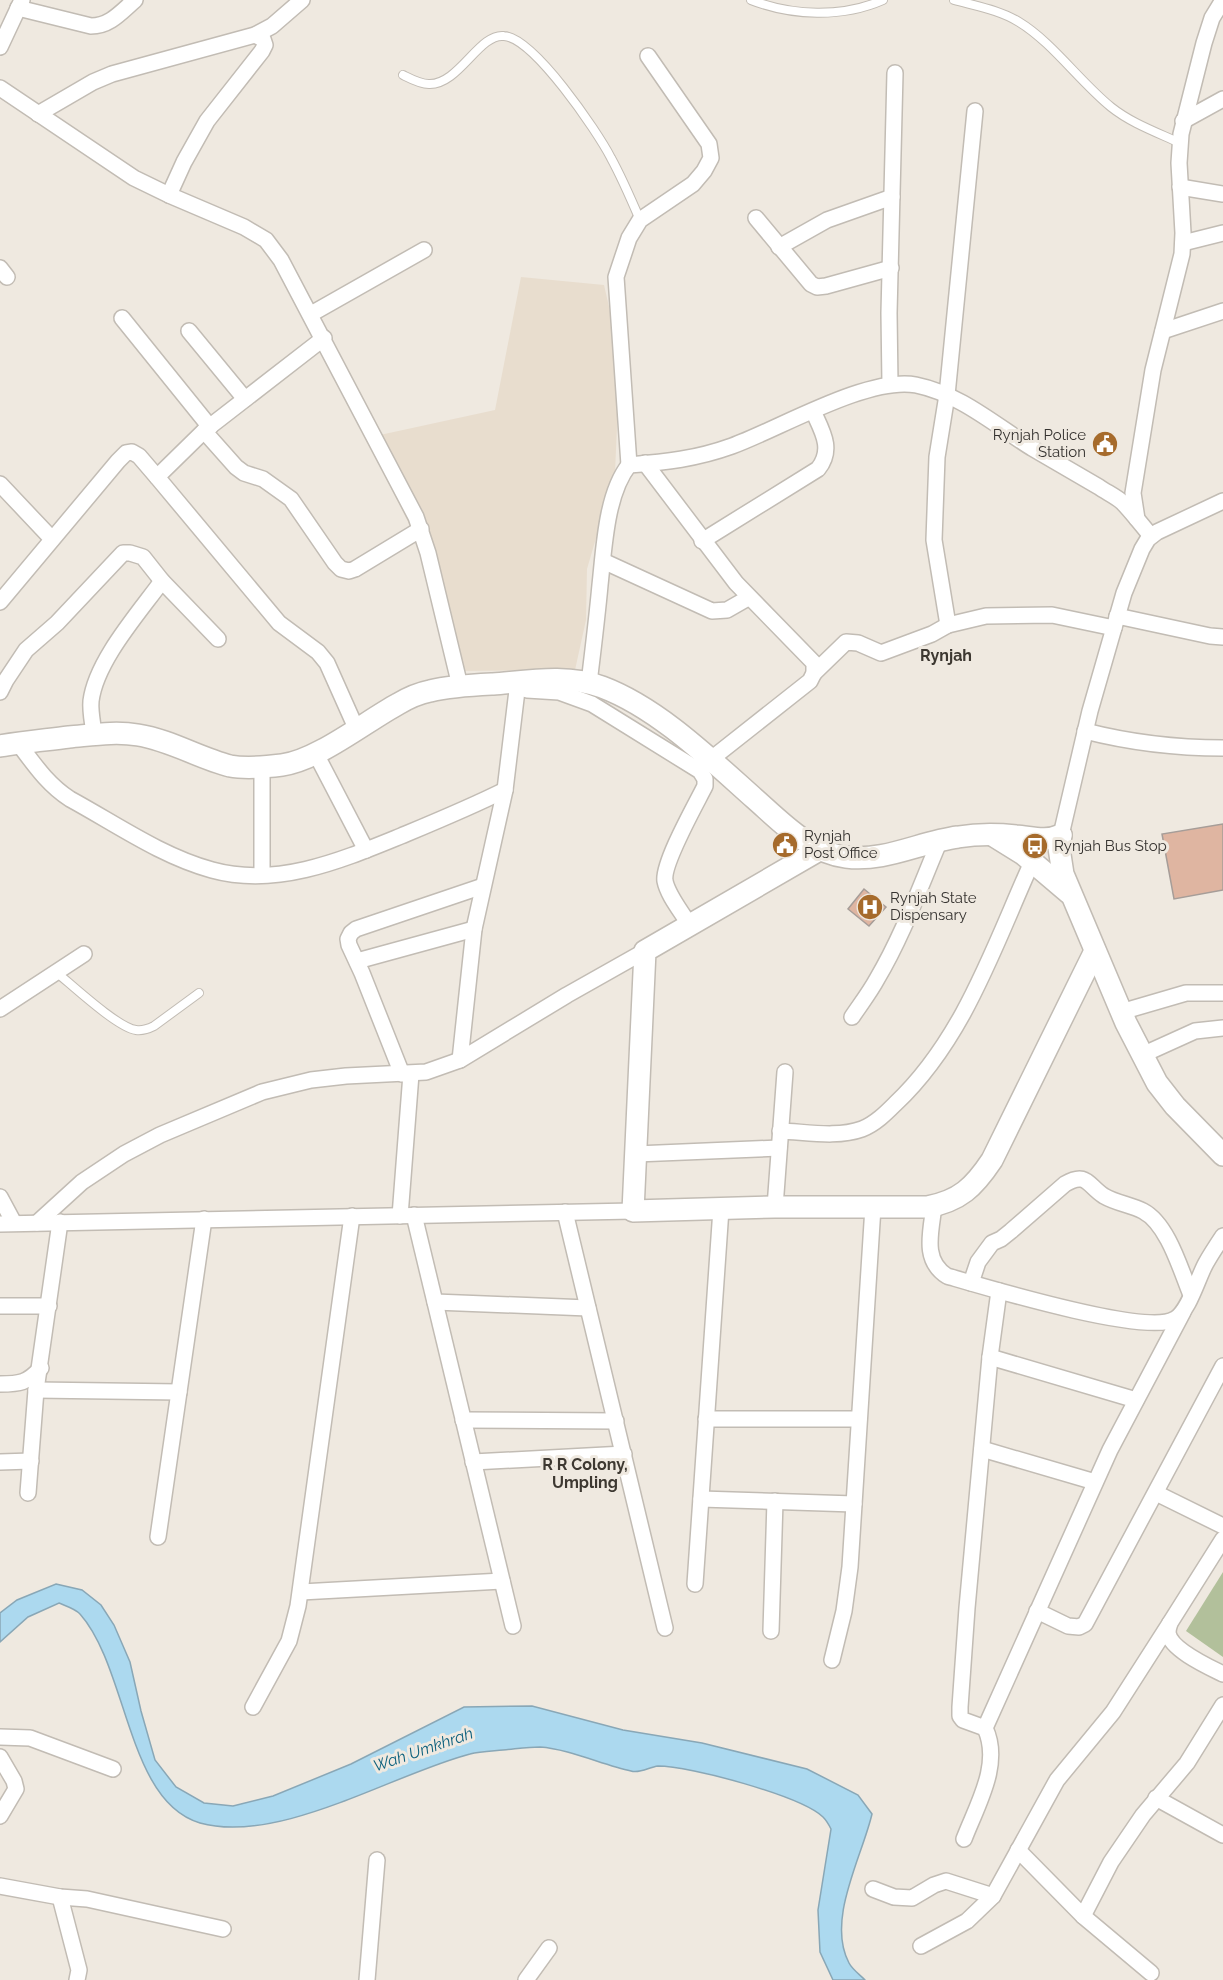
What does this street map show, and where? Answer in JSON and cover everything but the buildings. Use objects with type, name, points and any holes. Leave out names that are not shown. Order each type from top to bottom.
[{"type":"street","points":[[0,47],[20,4],[91,26],[101,26],[135,0]]},
{"type":"street","points":[[38,114],[93,82],[112,74],[255,35],[272,26],[302,0]]},
{"type":"street","points":[[1137,519],[1133,494],[1153,370],[1183,243],[1180,143],[1183,121],[1206,35],[1222,0]]},
{"type":"street","points":[[169,195],[201,130],[262,51],[265,45],[263,39],[255,35]]},
{"type":"street","points":[[629,465],[616,277],[630,238],[640,220],[693,184],[711,158],[709,144],[648,56]]},
{"type":"street","points":[[890,384],[895,73]]},
{"type":"street","points":[[0,88],[134,178],[244,227],[266,240],[281,260],[324,338],[421,529],[460,686]]},
{"type":"street","points":[[1183,121],[1223,99]]},
{"type":"street","points":[[948,625],[934,540],[937,457],[947,395],[975,111]]},
{"type":"street","points":[[1180,187],[1223,194]]},
{"type":"street","points":[[779,247],[827,220],[892,196]]},
{"type":"street","points":[[756,218],[805,278],[817,287],[891,267]]},
{"type":"street","points":[[1183,243],[1223,233]]},
{"type":"street","points":[[310,314],[424,250]]},
{"type":"street","points":[[1163,331],[1223,311]]},
{"type":"street","points":[[122,318],[236,467],[269,483],[291,499],[334,563],[341,569],[349,571],[355,569],[421,529]]},
{"type":"street","points":[[189,331],[245,399]]},
{"type":"street","points":[[157,477],[207,429],[324,338]]},
{"type":"street","points":[[589,682],[610,511],[622,473],[629,465],[687,460],[705,455],[733,446],[813,411],[890,384],[914,385],[947,395],[975,410],[1121,501],[1151,537]]},
{"type":"street","points":[[702,541],[818,469],[827,453],[826,439],[813,411]]},
{"type":"street","points":[[0,602],[126,453],[132,452],[139,456],[157,477],[272,616],[318,652],[327,663],[356,728]]},
{"type":"street","points":[[645,463],[702,541],[748,598],[814,663],[814,673]]},
{"type":"street","points":[[0,484],[52,539]]},
{"type":"street","points":[[1223,501],[1151,537],[1133,568],[1085,731],[1061,835],[1059,858],[1071,896],[1121,1012],[1157,1083],[1175,1106],[1223,1155]]},
{"type":"street","points":[[0,692],[26,651],[57,623],[123,553],[130,552],[143,557],[162,581],[218,639]]},
{"type":"street","points":[[603,561],[712,611],[727,610],[748,598]]},
{"type":"street","points":[[94,734],[91,702],[98,676],[110,654],[162,581]]},
{"type":"street","points":[[710,760],[810,681],[814,673],[846,642],[858,643],[881,653],[932,634],[948,625],[986,616],[1034,615],[1116,622],[1223,637]]},
{"type":"street","points":[[518,686],[554,679],[589,682],[633,701],[675,731],[776,817],[821,849],[837,856],[872,858],[939,840],[990,834],[1042,840],[1061,835]]},
{"type":"street","points":[[9,744],[94,734],[141,735],[232,766],[262,767],[297,763],[316,754],[402,701],[429,691],[460,686],[518,686],[559,692],[592,704],[700,771],[705,779],[705,786],[670,859],[665,878],[668,889],[690,926]]},
{"type":"street","points":[[460,1060],[474,929],[505,790],[518,686]]},
{"type":"street","points":[[1085,731],[1138,744],[1223,748]]},
{"type":"street","points":[[9,744],[55,789],[165,852],[214,871],[262,875],[299,872],[366,850],[449,817],[505,790]]},
{"type":"street","points":[[316,754],[366,850]]},
{"type":"street","points":[[262,767],[262,875]]},
{"type":"street","points":[[990,834],[1032,862],[1071,896]]},
{"type":"street","points":[[852,1017],[877,980],[890,954],[939,840]]},
{"type":"street","points":[[38,1222],[82,1182],[124,1154],[262,1092],[311,1080],[346,1076],[407,1074],[442,1068],[460,1060],[567,995],[821,849]]},
{"type":"street","points":[[780,1131],[848,1133],[865,1128],[883,1115],[919,1079],[955,1028],[1032,862]]},
{"type":"street","points":[[483,886],[356,929],[348,939],[407,1074],[407,1215],[435,1302],[513,1626]]},
{"type":"street","points":[[357,961],[474,929]]},
{"type":"street","points":[[633,1211],[645,951]]},
{"type":"street","points":[[0,1197],[7,1223],[776,1207],[934,1206],[957,1198],[971,1188],[992,1160],[1095,951]]},
{"type":"street","points":[[0,1009],[84,954]]},
{"type":"street","points":[[1121,1012],[1186,993],[1223,993]]},
{"type":"street","points":[[1142,1055],[1195,1031],[1223,1028]]},
{"type":"street","points":[[776,1207],[785,1072]]},
{"type":"street","points":[[636,1154],[779,1148]]},
{"type":"street","points":[[971,1283],[978,1262],[992,1243],[1011,1231],[1065,1184],[1075,1179],[1083,1179],[1111,1200],[1145,1212],[1157,1222],[1168,1241],[1191,1295]]},
{"type":"street","points":[[934,1206],[930,1251],[932,1262],[938,1270],[948,1276],[1068,1309],[1142,1323],[1165,1322],[1176,1319],[1183,1312]]},
{"type":"street","points":[[832,1660],[848,1592],[873,1207]]},
{"type":"street","points":[[695,1584],[721,1209]]},
{"type":"street","points":[[565,1212],[666,1628]]},
{"type":"street","points":[[253,1707],[289,1641],[301,1592],[352,1216]]},
{"type":"street","points":[[158,1537],[204,1219]]},
{"type":"street","points":[[28,1493],[36,1390],[41,1368],[60,1222]]},
{"type":"street","points":[[985,1728],[1095,1482],[1183,1312],[1205,1264],[1223,1236]]},
{"type":"street","points":[[964,1839],[990,1770],[991,1761],[989,1736],[985,1728],[963,1720],[960,1716],[960,1707],[990,1356],[999,1291]]},
{"type":"street","points":[[435,1302],[588,1308]]},
{"type":"street","points":[[0,1306],[49,1306]]},
{"type":"street","points":[[990,1356],[1136,1400]]},
{"type":"street","points":[[1037,1611],[1068,1626],[1079,1627],[1085,1624],[1223,1366]]},
{"type":"street","points":[[0,1384],[17,1384],[31,1379],[41,1368]]},
{"type":"street","points":[[36,1390],[179,1392]]},
{"type":"street","points":[[706,1419],[859,1419]]},
{"type":"street","points":[[463,1420],[616,1421]]},
{"type":"street","points":[[982,1449],[1095,1482]]},
{"type":"street","points":[[473,1462],[624,1454]]},
{"type":"street","points":[[0,1462],[31,1461]]},
{"type":"street","points":[[1156,1493],[1223,1526]]},
{"type":"street","points":[[701,1499],[854,1504]]},
{"type":"street","points":[[771,1631],[775,1502]]},
{"type":"street","points":[[921,1946],[967,1921],[993,1896],[1057,1780],[1113,1712],[1223,1539]]},
{"type":"street","points":[[301,1592],[502,1581]]},
{"type":"street","points":[[1170,1623],[1168,1632],[1175,1645],[1223,1674]]},
{"type":"street","points":[[1083,1916],[1111,1862],[1156,1798],[1187,1762],[1223,1705]]},
{"type":"street","points":[[0,1737],[30,1738],[113,1769]]},
{"type":"street","points":[[0,1757],[16,1789],[0,1816]]},
{"type":"street","points":[[1156,1798],[1218,1832],[1223,1817]]},
{"type":"street","points":[[1018,1850],[1083,1916],[1151,1973]]},
{"type":"street","points":[[367,1980],[377,1860]]},
{"type":"street","points":[[873,1888],[894,1897],[912,1898],[933,1885],[946,1881],[993,1896]]},
{"type":"street","points":[[0,1886],[60,1897],[87,1899],[223,1929]]},
{"type":"street","points":[[60,1897],[80,1970],[77,1980]]},
{"type":"street","points":[[526,1980],[549,1948]]},
{"type":"lane","points":[[751,0],[766,6],[834,13],[853,10],[883,0]]},
{"type":"lane","points":[[954,0],[1005,15],[1020,22],[1111,107],[1130,120],[1180,143]]},
{"type":"lane","points":[[403,75],[429,84],[443,81],[491,39],[503,35],[522,43],[536,55],[593,129],[611,157],[640,220]]},
{"type":"lane","points":[[56,972],[118,1022],[136,1030],[146,1030],[154,1026],[199,993]]},
{"type":"shaded area","points":[[521,277],[604,285],[620,355],[615,473],[587,569],[586,620],[575,670],[453,671],[417,540],[366,438],[495,410]]},
{"type":"green space","points":[[1223,1572],[1223,1657],[1186,1631]]},
{"type":"water","name":"Wah Umkhrah","points":[[56,1584],[82,1590],[101,1605],[114,1625],[130,1662],[155,1760],[176,1787],[204,1803],[233,1806],[273,1796],[351,1764],[464,1707],[532,1706],[623,1730],[702,1743],[807,1769],[858,1795],[872,1814],[848,1888],[841,1928],[843,1946],[849,1963],[865,1980],[833,1980],[820,1952],[818,1910],[831,1829],[823,1817],[792,1800],[770,1792],[694,1771],[658,1766],[634,1772],[551,1748],[486,1751],[440,1764],[300,1816],[265,1824],[231,1827],[200,1823],[176,1810],[157,1789],[143,1762],[109,1666],[96,1638],[78,1612],[59,1603],[28,1617],[0,1642],[0,1613],[17,1600]]},
{"type":"place","name":"Rynjah Police Station","points":[[1105,444]]},
{"type":"place","name":"Rynjah Post Office","points":[[785,845]]},
{"type":"place","name":"Rynjah Bus Stop","points":[[1035,846]]},
{"type":"place","name":"Rynjah State Dispensary","points":[[870,907]]},
{"type":"district","name":"Rynjah","points":[[946,655]]},
{"type":"district","name":"R R Colony, Umpling","points":[[585,1473]]}]
